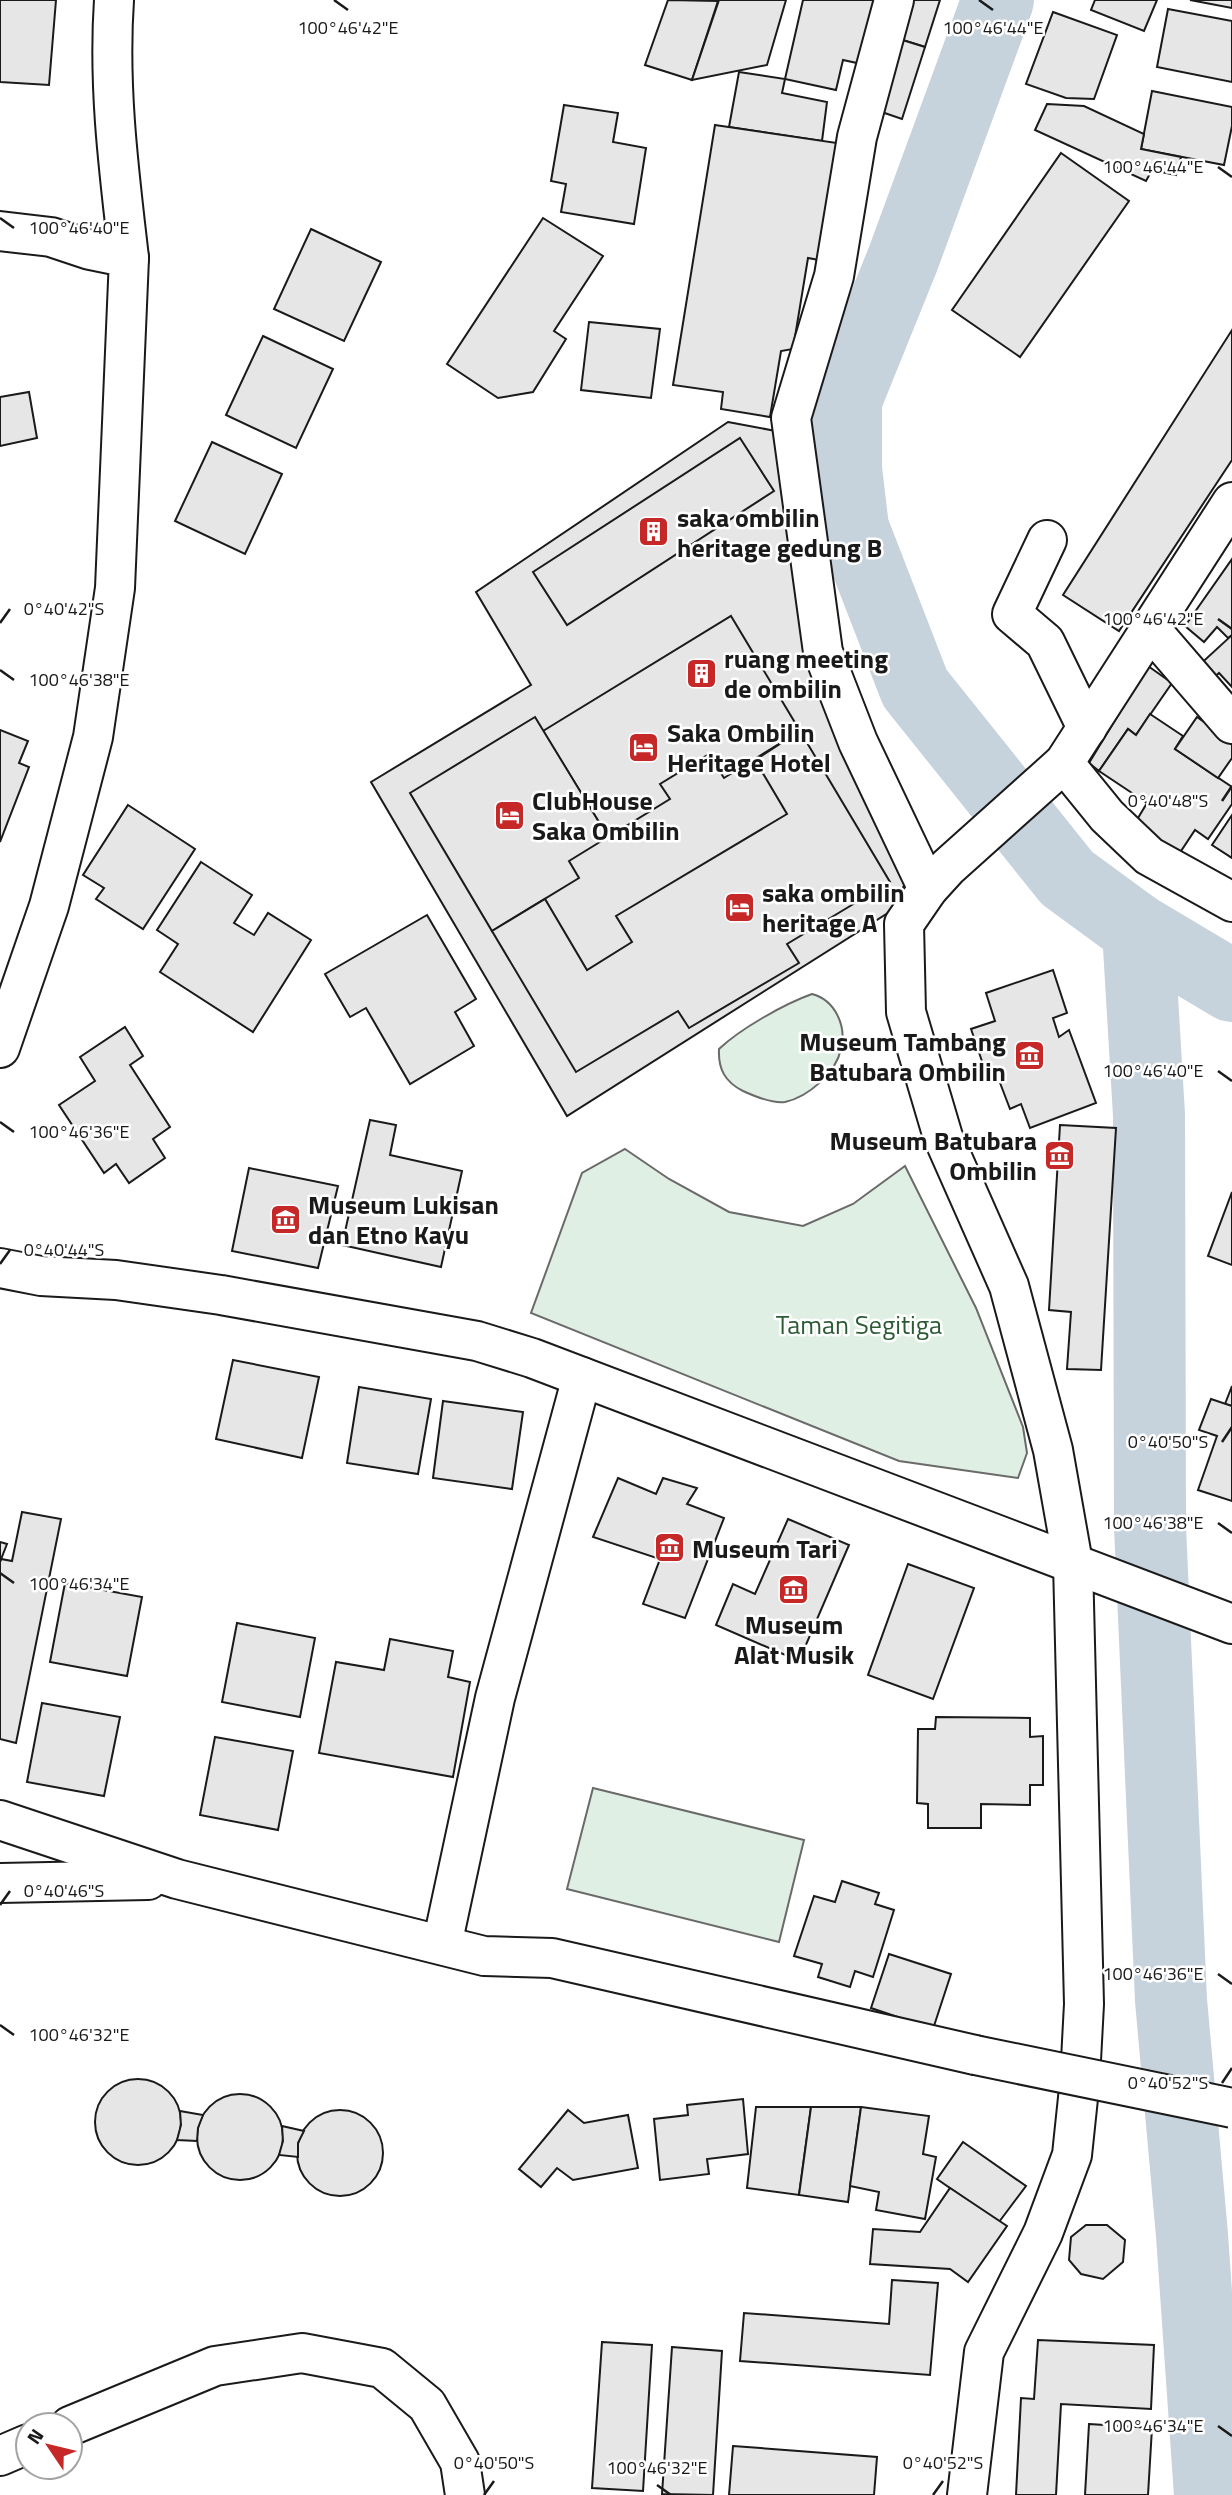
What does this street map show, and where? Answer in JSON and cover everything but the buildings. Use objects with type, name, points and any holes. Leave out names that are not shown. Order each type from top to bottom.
[{"type":"street","points":[[0,1048],[49,906],[93,737],[114,589],[129,258],[116,147],[111,44],[114,0]]},
{"type":"street","points":[[894,0],[857,137],[834,276],[791,418],[824,652],[858,742],[938,878]]},
{"type":"street","points":[[0,231],[51,237],[90,250],[129,258]]},
{"type":"street","points":[[967,2495],[984,2353],[1043,2232],[1072,2155],[1084,2004],[1073,1563],[1053,1450],[1009,1286],[943,1137],[906,1012],[904,924],[938,878],[1055,771],[1087,728],[1231,506]]},
{"type":"street","points":[[1047,540],[1012,614],[1045,642],[1087,728]]},
{"type":"street","points":[[1151,630],[1232,724]]},
{"type":"street","points":[[1055,771],[1149,856],[1232,902]]},
{"type":"street","points":[[0,1268],[41,1276],[116,1280],[222,1295],[477,1341],[532,1358],[1232,1624]]},
{"type":"street","points":[[442,1945],[495,1698],[582,1377]]},
{"type":"street","points":[[0,1820],[177,1879],[484,1956],[552,1958],[975,2055],[1232,2108]]},
{"type":"street","points":[[0,1883],[177,1879]]},
{"type":"street","points":[[84,2420],[215,2366],[302,2353],[382,2368],[427,2405],[460,2462],[465,2495]]},
{"type":"green space","points":[[812,994],[833,1008],[841,1023],[842,1032],[838,1058],[820,1083],[794,1099],[775,1102],[743,1091],[727,1079],[721,1069],[719,1049],[738,1033],[763,1018]]},
{"type":"green space","name":"Taman Segitiga","points":[[625,1149],[669,1179],[729,1212],[803,1226],[853,1204],[905,1166],[976,1308],[1023,1427],[1027,1453],[1018,1478],[899,1461],[531,1313],[582,1173]]},
{"type":"green space","points":[[593,1788],[804,1840],[779,1942],[567,1889]]},
{"type":"waterway","points":[[998,0],[903,259],[846,400],[846,469],[853,528],[915,688],[1067,878],[1138,930],[1232,986]]},
{"type":"waterway","points":[[1138,930],[1149,1115],[1150,1527],[1171,2000],[1192,2235],[1210,2495]]},
{"type":"place","name":"saka ombilin heritage gedung B","points":[[654,532]]},
{"type":"place","name":"ruang meeting de ombilin","points":[[701,673]]},
{"type":"place","name":"Saka Ombilin Heritage Hotel","points":[[644,747]]},
{"type":"place","name":"ClubHouse Saka Ombilin","points":[[509,815]]},
{"type":"place","name":"saka ombilin heritage A","points":[[739,907]]},
{"type":"place","name":"Museum Tambang Batubara Ombilin","points":[[1029,1056]]},
{"type":"place","name":"Museum Batubara Ombilin","points":[[1060,1155]]},
{"type":"place","name":"Museum Lukisan dan Etno Kayu","points":[[285,1219]]},
{"type":"place","name":"Museum Tari","points":[[669,1548]]},
{"type":"place","name":"Museum Alat Musik","points":[[794,1589]]}]
